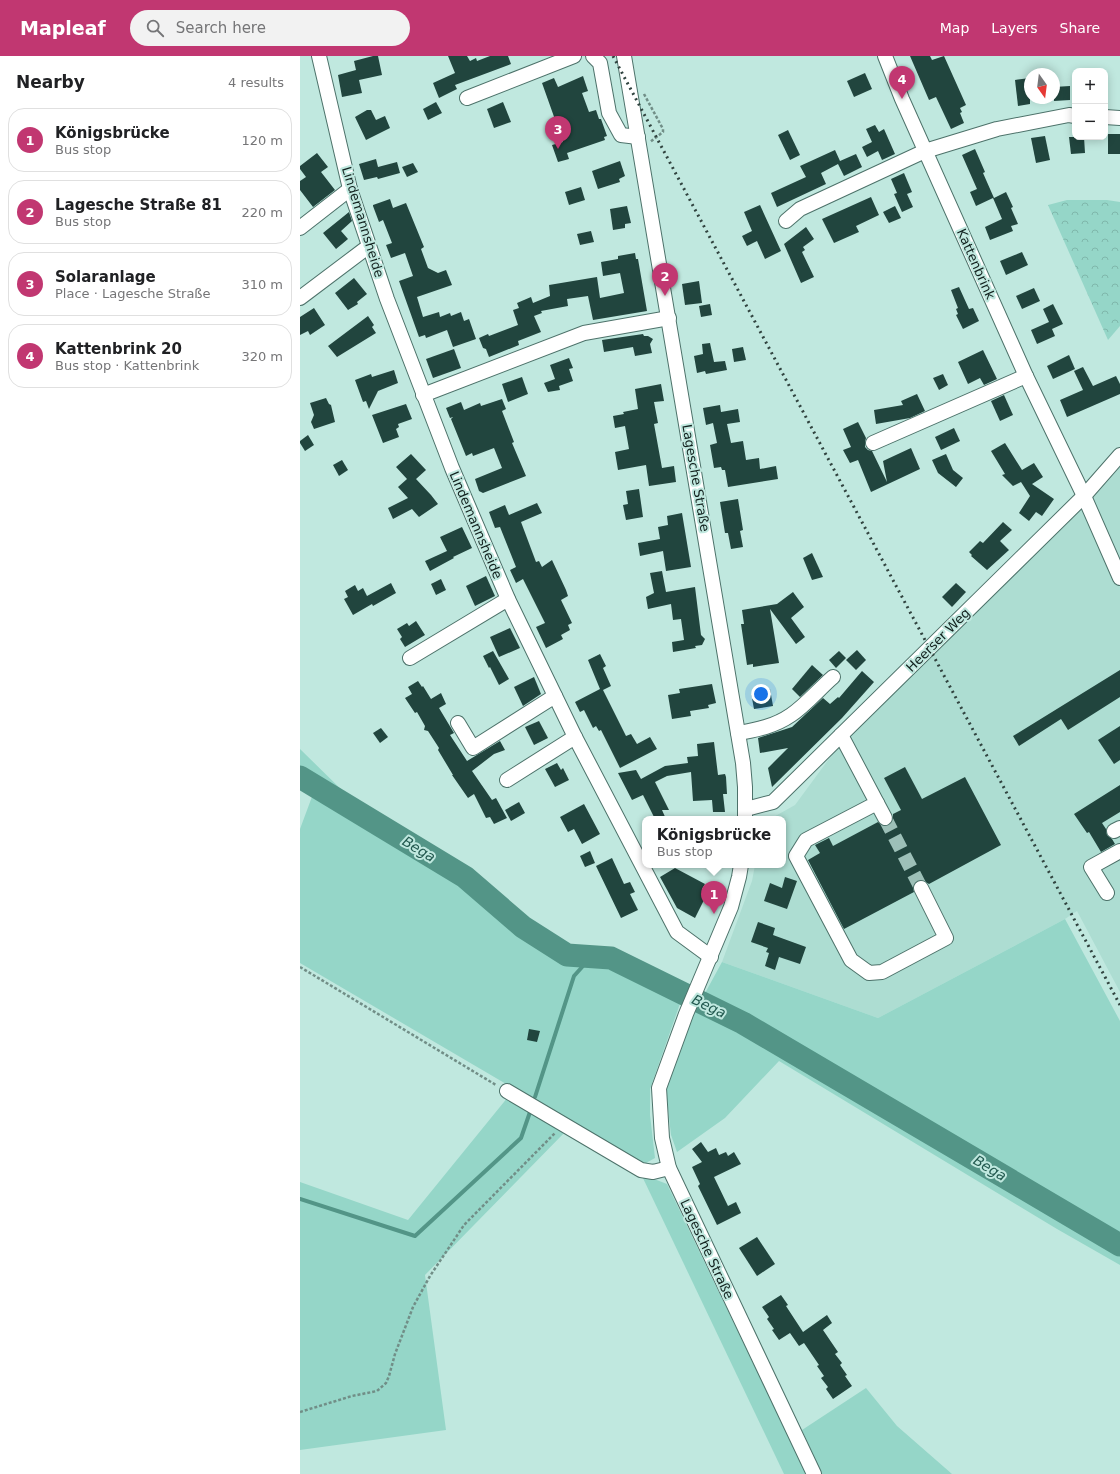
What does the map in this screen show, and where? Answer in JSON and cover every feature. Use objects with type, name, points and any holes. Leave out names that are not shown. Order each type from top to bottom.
[{"type":"street","name":"Lindemannsheide","points":[[319,56],[350,189],[423,395],[452,468],[508,599],[575,737],[642,864]]},
{"type":"street","points":[[467,98],[574,56]]},
{"type":"street","points":[[593,56],[600,63],[609,113],[621,135],[638,137]]},
{"type":"street","name":"Lagesche Straße","points":[[624,56],[743,763],[745,814]]},
{"type":"street","name":"Kattenbrink","points":[[885,56],[902,99],[1026,376],[1084,496],[1120,578]]},
{"type":"street","points":[[786,221],[800,208],[925,151],[997,128],[1072,116]]},
{"type":"street","points":[[1108,117],[1120,118]]},
{"type":"street","points":[[300,228],[350,189]]},
{"type":"street","points":[[300,298],[369,246]]},
{"type":"street","points":[[423,395],[584,333],[669,318]]},
{"type":"street","points":[[873,443],[1026,376]]},
{"type":"street","name":"Heerser Weg","points":[[745,814],[773,802],[1084,496],[1120,455]]},
{"type":"street","points":[[410,658],[508,599]]},
{"type":"street","points":[[738,733],[761,729],[792,715],[833,677]]},
{"type":"street","points":[[458,723],[473,748],[555,696]]},
{"type":"street","points":[[841,735],[886,818]]},
{"type":"street","points":[[507,780],[575,737]]},
{"type":"street","points":[[877,803],[806,840],[796,856],[851,960],[869,973],[882,972],[946,938],[921,888]]},
{"type":"street","points":[[1107,893],[1092,867],[1120,851]]},
{"type":"street","name":"Lindemannsheide","points":[[644,868],[678,932],[711,957]]},
{"type":"street","points":[[711,957],[731,907],[740,877],[741,868]]},
{"type":"street","name":"Lagesche Straße","points":[[711,957],[686,1014],[659,1088],[662,1138],[669,1168],[814,1474]]},
{"type":"street","points":[[507,1091],[641,1170],[653,1172],[669,1168]]},
{"type":"path","points":[[300,967],[507,1091]]},
{"type":"path","points":[[300,1412],[352,1396],[377,1391],[386,1383],[394,1354],[413,1307],[430,1276],[464,1224],[563,1124]]},
{"type":"shaded area","points":[[1120,463],[1120,992],[1077,911],[1065,919],[878,1018],[722,962],[752,881],[754,868],[786,868],[786,816],[775,816],[795,805],[834,752]]},
{"type":"green space","points":[[1067,200],[1107,200],[1120,202],[1120,326],[1108,340],[1048,205]]},
{"type":"green space","points":[[300,749],[353,801],[314,795],[464,882],[521,932],[566,961],[612,965],[682,998],[650,1089],[650,1115],[655,1158],[646,1163],[639,1162],[300,963],[300,829],[313,794],[300,787]]},
{"type":"green space","points":[[1065,919],[1120,1021],[1120,1265],[1057,1229],[779,1061],[725,1118],[677,1152],[671,1135],[666,1090],[692,1017],[722,962],[878,1018]]},
{"type":"green space","points":[[508,1097],[566,1131],[425,1275],[446,1430],[300,1450],[300,1182],[408,1220]]},
{"type":"green space","points":[[641,1174],[667,1184],[806,1474],[784,1474]]},
{"type":"green space","points":[[866,1388],[897,1426],[952,1474],[822,1474],[802,1430]]},
{"type":"building","points":[[378,56],[382,75],[359,80],[362,93],[342,97],[338,75],[356,70],[354,61]]},
{"type":"building","points":[[448,56],[467,56],[470,61],[476,58],[477,61],[490,56],[508,56],[511,64],[455,85],[457,89],[439,98],[433,83],[455,73]]},
{"type":"building","points":[[910,56],[930,56],[932,60],[944,56],[966,105],[960,108],[962,112],[960,113],[964,123],[951,129],[936,97],[929,100]]},
{"type":"building","points":[[865,73],[872,89],[854,97],[847,81]]},
{"type":"building","points":[[583,76],[588,91],[582,93],[589,112],[596,110],[607,136],[604,137],[605,140],[567,153],[569,159],[558,162],[552,145],[563,142],[542,83],[554,78],[558,87]]},
{"type":"building","points":[[1024,79],[1024,104],[1030,104],[1018,106],[1015,80]]},
{"type":"building","points":[[1070,86],[1070,100],[1060,101],[1060,87]]},
{"type":"building","points":[[436,102],[442,113],[428,120],[423,109]]},
{"type":"building","points":[[503,102],[511,122],[494,128],[487,109]]},
{"type":"building","points":[[367,110],[371,110],[376,120],[385,116],[390,128],[366,140],[355,117]]},
{"type":"building","points":[[875,125],[879,132],[884,129],[895,154],[882,160],[878,151],[867,157],[862,147],[872,142],[866,129]]},
{"type":"building","points":[[788,130],[800,155],[790,160],[778,135]]},
{"type":"building","points":[[1108,134],[1120,134],[1120,154],[1108,154]]},
{"type":"building","points":[[1045,136],[1050,160],[1036,163],[1031,138]]},
{"type":"building","points":[[1069,137],[1072,137],[1072,140],[1084,140],[1085,153],[1071,154]]},
{"type":"building","points":[[975,149],[985,172],[983,173],[994,198],[1006,192],[1013,207],[1011,208],[1018,224],[1011,226],[1013,231],[990,240],[985,227],[1002,219],[993,198],[976,206],[970,192],[977,189],[962,155]]},
{"type":"building","points":[[835,150],[840,161],[856,154],[862,167],[844,176],[838,164],[821,173],[826,184],[777,207],[771,193],[806,177],[800,166]]},
{"type":"building","points":[[317,153],[328,167],[321,172],[335,190],[313,207],[300,190],[300,181],[306,177],[300,169],[300,166]]},
{"type":"building","points":[[376,159],[378,167],[397,162],[400,173],[378,179],[377,177],[364,180],[359,164]]},
{"type":"building","points":[[620,161],[625,176],[619,179],[620,182],[598,189],[592,171]]},
{"type":"building","points":[[413,163],[418,172],[407,177],[402,167]]},
{"type":"building","points":[[904,173],[912,192],[907,194],[913,207],[902,212],[894,194],[897,193],[891,179]]},
{"type":"building","points":[[581,187],[585,200],[569,205],[565,192]]},
{"type":"building","points":[[871,197],[879,215],[856,226],[859,232],[834,243],[822,219]]},
{"type":"building","points":[[390,199],[393,208],[406,203],[424,247],[421,249],[428,268],[438,273],[446,270],[452,285],[417,297],[423,317],[439,312],[440,317],[450,313],[451,316],[461,312],[464,321],[469,319],[476,339],[453,347],[447,330],[426,338],[425,335],[419,337],[399,281],[413,276],[405,253],[391,258],[386,245],[392,243],[383,220],[379,222],[373,206]]},
{"type":"building","points":[[760,205],[781,251],[765,259],[757,241],[747,246],[742,236],[752,231],[744,212]]},
{"type":"building","points":[[627,206],[631,223],[625,224],[625,228],[613,230],[610,209]]},
{"type":"building","points":[[895,206],[901,218],[889,223],[883,212]]},
{"type":"building","points":[[349,212],[352,221],[341,231],[348,239],[336,249],[323,233]]},
{"type":"building","points":[[806,227],[814,239],[803,247],[805,250],[802,252],[814,277],[801,283],[784,244]]},
{"type":"building","points":[[591,231],[594,242],[580,245],[577,234]]},
{"type":"building","points":[[1022,252],[1028,265],[1006,275],[1000,261]]},
{"type":"building","points":[[635,253],[636,259],[638,259],[647,311],[593,320],[588,296],[567,299],[568,306],[541,311],[542,313],[534,316],[541,332],[518,341],[519,345],[489,357],[479,338],[488,334],[489,336],[518,325],[513,310],[519,308],[517,303],[531,297],[533,303],[550,296],[549,285],[597,277],[600,298],[624,293],[620,273],[603,276],[601,262],[618,259],[618,256]]},
{"type":"building","points":[[354,278],[367,294],[357,302],[358,304],[348,310],[335,293]]},
{"type":"building","points":[[699,281],[702,303],[685,305],[682,284]]},
{"type":"building","points":[[959,287],[969,309],[973,308],[979,321],[963,329],[956,315],[958,314],[956,309],[958,308],[951,290]]},
{"type":"building","points":[[1034,288],[1040,301],[1022,309],[1016,296]]},
{"type":"building","points":[[710,304],[712,315],[701,317],[699,306]]},
{"type":"building","points":[[1053,304],[1063,324],[1052,329],[1055,336],[1037,344],[1031,330],[1049,322],[1043,309]]},
{"type":"building","points":[[314,308],[325,325],[310,335],[308,331],[300,335],[300,317]]},
{"type":"building","points":[[368,316],[374,325],[372,327],[376,333],[337,357],[328,346]]},
{"type":"building","points":[[643,334],[644,336],[648,336],[653,339],[650,344],[652,353],[635,356],[633,347],[604,352],[602,340]]},
{"type":"building","points":[[710,343],[714,362],[725,361],[727,370],[706,374],[705,371],[697,373],[694,356],[703,354],[702,344]]},
{"type":"building","points":[[743,347],[746,360],[734,362],[732,349]]},
{"type":"building","points":[[454,349],[461,368],[433,378],[426,359]]},
{"type":"building","points":[[983,350],[997,379],[984,385],[980,378],[968,384],[958,362]]},
{"type":"building","points":[[1069,355],[1075,369],[1053,379],[1047,366]]},
{"type":"building","points":[[569,358],[573,368],[569,369],[573,381],[559,386],[560,390],[548,392],[544,383],[555,379],[550,365]]},
{"type":"building","points":[[1083,367],[1093,386],[1116,376],[1120,384],[1120,394],[1067,417],[1060,400],[1083,390],[1074,371]]},
{"type":"building","points":[[394,370],[398,383],[378,391],[369,409],[366,401],[363,402],[355,380],[371,374],[372,377]]},
{"type":"building","points":[[943,374],[948,385],[939,390],[933,378]]},
{"type":"building","points":[[522,377],[528,394],[508,402],[502,384]]},
{"type":"building","points":[[661,384],[664,401],[654,402],[658,423],[654,424],[662,468],[674,466],[676,482],[649,486],[646,465],[618,470],[615,452],[629,449],[625,426],[615,428],[613,416],[638,409],[635,389]]},
{"type":"building","points":[[917,394],[925,411],[910,418],[876,424],[874,410],[903,405],[901,401]]},
{"type":"building","points":[[1004,395],[1013,415],[1000,421],[991,401]]},
{"type":"building","points":[[326,398],[331,405],[335,422],[314,429],[311,422],[314,415],[310,403]]},
{"type":"building","points":[[502,399],[506,409],[502,411],[514,442],[512,443],[526,476],[483,493],[479,491],[475,479],[502,468],[494,448],[473,456],[472,453],[466,456],[451,419],[453,417],[450,418],[446,408],[461,402],[464,410],[480,403],[481,406]]},
{"type":"building","points":[[406,404],[412,419],[398,424],[399,427],[396,429],[399,437],[383,443],[372,415]]},
{"type":"building","points":[[720,405],[721,412],[738,409],[740,422],[727,424],[731,443],[743,441],[746,460],[759,458],[760,469],[776,466],[778,479],[728,487],[725,470],[722,470],[721,467],[714,468],[710,445],[717,443],[713,423],[706,425],[703,408]]},
{"type":"building","points":[[858,422],[866,438],[865,447],[872,451],[887,482],[883,461],[911,448],[920,469],[871,492],[858,460],[850,463],[843,450],[851,447],[843,429]]},
{"type":"building","points":[[954,428],[960,441],[941,450],[935,437]]},
{"type":"building","points":[[308,435],[314,445],[305,451],[300,441]]},
{"type":"building","points":[[1005,443],[1022,470],[1034,463],[1043,477],[1032,484],[1054,499],[1042,516],[1036,512],[1029,521],[1019,513],[1030,496],[1021,482],[1013,486],[1002,475],[1005,474],[991,451]]},
{"type":"building","points":[[411,454],[426,470],[416,479],[438,504],[419,517],[412,509],[393,519],[388,508],[408,498],[398,487],[407,479],[396,467]]},
{"type":"building","points":[[946,454],[953,470],[963,478],[956,487],[938,473],[932,460]]},
{"type":"building","points":[[342,460],[348,470],[339,476],[333,465]]},
{"type":"building","points":[[639,489],[643,517],[626,520],[623,505],[628,504],[626,491]]},
{"type":"building","points":[[738,499],[743,530],[740,531],[743,547],[731,549],[728,533],[725,533],[720,502]]},
{"type":"building","points":[[537,503],[542,513],[521,522],[536,562],[539,561],[542,567],[552,560],[568,596],[561,600],[572,623],[568,625],[570,630],[561,635],[563,639],[546,648],[536,627],[545,623],[523,579],[516,583],[510,570],[516,567],[500,527],[495,528],[489,512],[505,505],[509,515]]},
{"type":"building","points":[[682,513],[691,567],[666,571],[663,551],[640,556],[638,543],[660,539],[658,527],[668,525],[667,516]]},
{"type":"building","points":[[1003,522],[1012,530],[1000,541],[1009,550],[987,570],[971,556],[972,555],[969,552],[980,541],[983,543]]},
{"type":"building","points":[[462,527],[472,548],[453,557],[454,558],[430,571],[425,561],[447,551],[440,537]]},
{"type":"building","points":[[812,553],[823,577],[812,580],[803,558]]},
{"type":"building","points":[[662,571],[666,592],[695,587],[701,635],[705,639],[702,645],[695,646],[696,648],[673,652],[672,642],[684,640],[681,619],[673,620],[671,604],[648,609],[646,597],[654,593],[650,573]]},
{"type":"building","points":[[486,576],[495,596],[475,606],[466,586]]},
{"type":"building","points":[[441,579],[446,590],[436,595],[431,584]]},
{"type":"building","points":[[391,583],[396,593],[353,615],[344,599],[348,597],[345,591],[355,585],[358,591],[363,588],[367,596]]},
{"type":"building","points":[[956,583],[966,592],[952,607],[942,597]]},
{"type":"building","points":[[793,592],[804,607],[791,618],[805,637],[796,644],[770,609],[779,663],[753,667],[753,664],[747,665],[741,624],[744,624],[742,610],[777,604]]},
{"type":"building","points":[[416,621],[425,635],[405,647],[400,639],[402,637],[397,629],[407,623],[409,626]]},
{"type":"building","points":[[510,628],[520,648],[499,657],[490,637]]},
{"type":"building","points":[[857,650],[866,660],[856,670],[846,660]]},
{"type":"building","points":[[493,651],[509,679],[499,685],[483,656]]},
{"type":"building","points":[[839,651],[846,658],[836,668],[829,660]]},
{"type":"building","points":[[600,654],[606,666],[603,668],[611,686],[603,690],[626,736],[631,734],[637,744],[650,737],[657,749],[620,768],[601,730],[599,731],[596,726],[593,728],[584,710],[580,712],[575,702],[600,689],[588,660]]},
{"type":"building","points":[[812,665],[823,675],[800,697],[792,689]]},
{"type":"building","points":[[1120,670],[1120,697],[1068,730],[1061,719],[1019,746],[1013,736]]},
{"type":"building","points":[[862,671],[874,682],[842,718],[772,787],[768,768],[788,748],[760,753],[758,738],[792,727],[823,698],[830,704],[838,697],[839,698]]},
{"type":"building","points":[[534,677],[541,694],[523,706],[514,687]]},
{"type":"building","points":[[418,681],[431,699],[441,693],[446,704],[439,708],[454,733],[450,735],[467,761],[500,741],[505,750],[494,754],[472,771],[492,800],[496,798],[507,818],[494,824],[490,817],[486,818],[474,794],[468,798],[452,775],[438,750],[439,748],[428,731],[424,730],[425,726],[417,712],[415,713],[405,698],[412,694],[408,687]]},
{"type":"building","points":[[712,684],[716,703],[708,705],[709,708],[690,711],[691,716],[672,719],[668,695],[680,693],[679,689]]},
{"type":"building","points":[[770,689],[773,706],[754,709],[751,693]]},
{"type":"building","points":[[539,721],[548,738],[534,745],[525,727]]},
{"type":"building","points":[[1120,726],[1120,760],[1114,764],[1098,740]]},
{"type":"building","points":[[381,728],[388,737],[380,743],[373,733]]},
{"type":"building","points":[[714,742],[718,775],[725,774],[726,777],[727,794],[723,794],[725,812],[713,812],[712,800],[693,801],[691,772],[667,776],[655,782],[669,810],[662,810],[665,816],[654,816],[643,795],[632,800],[618,773],[636,770],[641,779],[665,766],[688,763],[687,757],[698,756],[697,744]]},
{"type":"building","points":[[557,763],[561,770],[563,768],[569,780],[555,787],[545,769]]},
{"type":"building","points":[[905,767],[922,799],[965,777],[1001,845],[929,884],[922,880],[917,881],[913,887],[914,892],[844,929],[808,860],[820,853],[815,845],[829,838],[833,846],[878,822],[884,826],[889,826],[892,823],[893,814],[901,810],[884,778]]},
{"type":"building","points":[[1120,785],[1120,812],[1102,823],[1106,829],[1107,835],[1115,844],[1101,852],[1089,832],[1087,833],[1074,814]]},
{"type":"building","points":[[519,802],[525,813],[511,821],[505,810]]},
{"type":"building","points":[[584,804],[600,834],[582,844],[574,829],[568,832],[560,817]]},
{"type":"building","points":[[590,851],[595,863],[585,867],[580,856]]},
{"type":"building","points":[[612,858],[624,884],[630,882],[635,892],[630,894],[638,910],[621,918],[596,866]]},
{"type":"building","points":[[675,868],[705,884],[702,889],[708,892],[695,918],[677,908],[660,877]]},
{"type":"building","points":[[785,877],[797,881],[787,909],[764,901],[770,883],[782,888]]},
{"type":"building","points":[[758,922],[775,928],[773,935],[806,947],[800,964],[779,957],[775,970],[765,966],[769,953],[766,952],[768,948],[751,942]]},
{"type":"building","points":[[529,1029],[540,1031],[537,1042],[527,1040]]},
{"type":"building","points":[[701,1142],[708,1152],[716,1148],[719,1155],[726,1152],[728,1156],[734,1152],[741,1164],[714,1177],[728,1206],[736,1202],[741,1213],[717,1225],[698,1186],[700,1184],[692,1167],[702,1162],[692,1149]]},
{"type":"building","points":[[757,1237],[775,1264],[757,1276],[739,1248]]},
{"type":"building","points":[[781,1295],[788,1305],[786,1306],[803,1332],[827,1315],[832,1323],[823,1330],[838,1352],[835,1354],[842,1363],[840,1365],[852,1386],[833,1399],[826,1389],[828,1387],[821,1378],[824,1376],[817,1366],[819,1365],[804,1343],[799,1346],[790,1333],[779,1340],[772,1330],[774,1329],[767,1319],[769,1317],[762,1307]]},
{"type":"waterway","name":"Bega","points":[[300,777],[465,877],[523,927],[567,955],[611,958],[743,1023],[1120,1245]]},
{"type":"waterway","points":[[535,1097],[574,976],[592,956]]},
{"type":"waterway","points":[[300,1199],[415,1236],[521,1138],[530,1112]]},
{"type":"tunnel","points":[[885,818],[921,888]]},
{"type":"railway","points":[[613,56],[1120,1005]]},
{"type":"place","name":"Kattenbrink 20","points":[[902,99]]},
{"type":"place","name":"Solaranlage","points":[[558,149]]},
{"type":"place","name":"Lagesche Straße 81","points":[[665,296]]},
{"type":"place","name":"Königsbrücke","points":[[714,914]]}]
